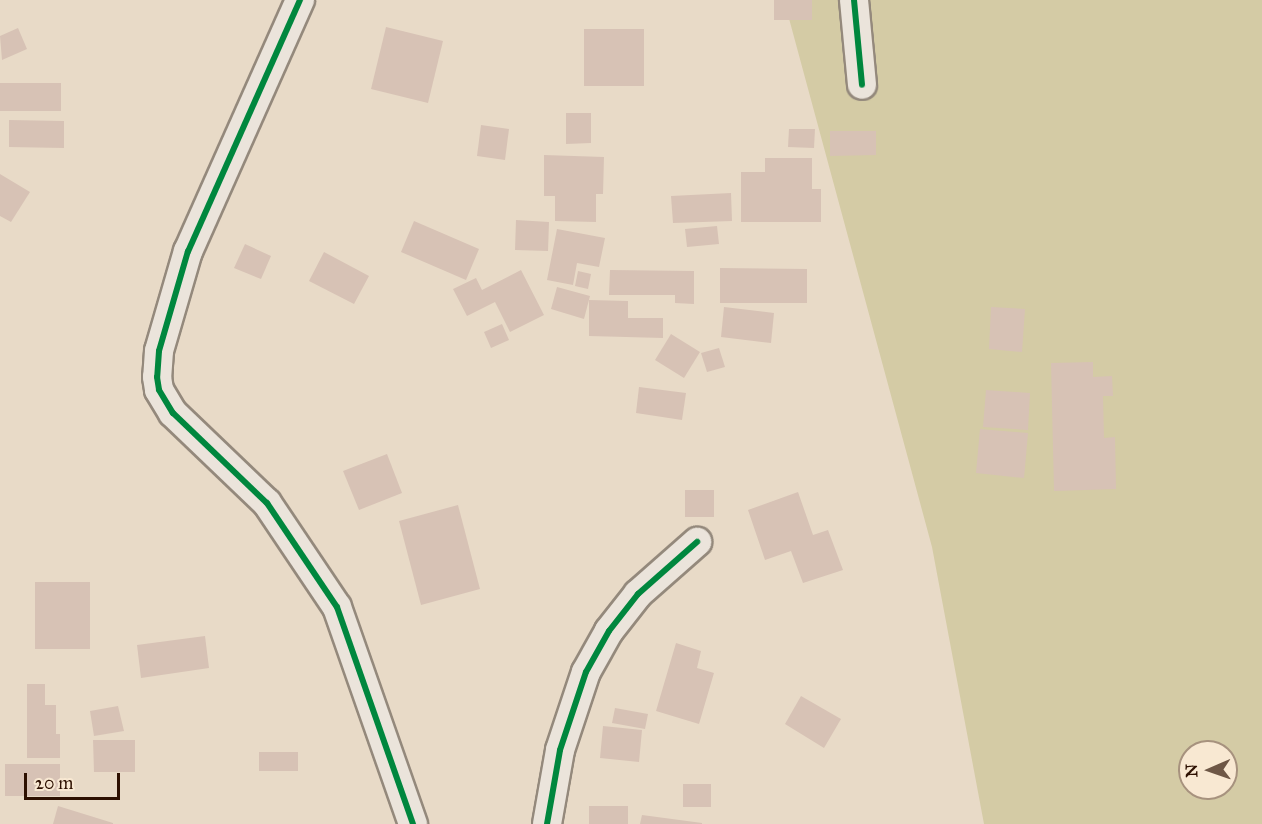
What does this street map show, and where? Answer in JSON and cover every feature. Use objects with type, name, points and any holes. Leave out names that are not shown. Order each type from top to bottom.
[{"type":"street","points":[[300,0],[188,251],[159,351],[157,377],[159,390],[173,413],[267,503],[337,607],[413,824]]},
{"type":"street","points":[[854,0],[862,85]]},
{"type":"street","points":[[547,824],[560,750],[586,672],[609,632],[638,594],[697,542]]},
{"type":"shaded area","points":[[784,0],[1262,0],[1262,824],[984,824],[932,547]]},
{"type":"building","points":[[774,0],[812,0],[812,20],[774,20]]},
{"type":"building","points":[[386,27],[443,41],[428,103],[371,89]]},
{"type":"building","points":[[18,28],[27,49],[2,60],[0,36]]},
{"type":"building","points":[[584,29],[644,29],[644,86],[584,86]]},
{"type":"building","points":[[0,83],[61,83],[61,111],[0,111]]},
{"type":"building","points":[[566,113],[591,113],[591,143],[566,144]]},
{"type":"building","points":[[9,120],[64,121],[64,148],[9,147]]},
{"type":"building","points":[[481,125],[509,129],[505,160],[477,156]]},
{"type":"building","points":[[789,129],[815,129],[814,148],[788,147]]},
{"type":"building","points":[[830,131],[876,131],[876,155],[830,156]]},
{"type":"building","points":[[544,155],[604,157],[603,194],[596,194],[596,222],[555,221],[555,196],[544,196]]},
{"type":"building","points":[[765,158],[812,158],[812,189],[821,189],[821,222],[741,222],[741,172],[765,172]]},
{"type":"building","points":[[0,174],[30,192],[11,222],[0,216]]},
{"type":"building","points":[[731,193],[732,221],[673,223],[671,196]]},
{"type":"building","points":[[516,220],[549,222],[548,251],[515,250]]},
{"type":"building","points":[[414,221],[479,249],[466,280],[401,252]]},
{"type":"building","points":[[717,226],[719,244],[687,247],[685,229]]},
{"type":"building","points":[[557,229],[605,238],[599,267],[577,263],[573,285],[547,280]]},
{"type":"building","points":[[245,244],[271,256],[261,279],[234,268]]},
{"type":"building","points":[[324,252],[369,276],[354,304],[309,281]]},
{"type":"building","points":[[720,268],[807,269],[807,303],[720,303]]},
{"type":"building","points":[[521,270],[544,315],[510,332],[495,302],[467,316],[453,289],[476,278],[482,290]]},
{"type":"building","points":[[610,270],[694,271],[694,304],[675,303],[675,295],[609,295]]},
{"type":"building","points":[[578,271],[591,274],[588,289],[575,286]]},
{"type":"building","points":[[557,287],[590,296],[584,319],[551,309]]},
{"type":"building","points":[[589,300],[628,301],[628,318],[663,318],[663,338],[589,336]]},
{"type":"building","points":[[724,307],[774,313],[771,343],[721,337]]},
{"type":"building","points":[[991,307],[1025,309],[1022,352],[989,349]]},
{"type":"building","points":[[502,324],[509,340],[491,348],[484,332]]},
{"type":"building","points":[[671,334],[700,352],[684,378],[655,360]]},
{"type":"building","points":[[719,348],[725,367],[707,372],[701,353]]},
{"type":"building","points":[[1093,362],[1093,377],[1112,376],[1113,396],[1103,396],[1104,438],[1115,437],[1116,489],[1054,491],[1051,363]]},
{"type":"building","points":[[639,387],[686,393],[682,420],[636,413]]},
{"type":"building","points":[[986,390],[1030,393],[1028,430],[983,427]]},
{"type":"building","points":[[980,429],[1028,433],[1024,478],[976,473]]},
{"type":"building","points":[[387,454],[402,493],[359,510],[343,471]]},
{"type":"building","points":[[685,490],[714,490],[714,517],[685,517]]},
{"type":"building","points":[[798,492],[813,535],[828,530],[843,570],[803,583],[791,551],[765,560],[748,510]]},
{"type":"building","points":[[458,505],[480,589],[421,605],[399,521]]},
{"type":"building","points":[[35,582],[90,582],[90,649],[35,649]]},
{"type":"building","points":[[205,636],[209,668],[141,678],[137,645]]},
{"type":"building","points":[[676,643],[701,651],[697,668],[714,673],[699,724],[656,711]]},
{"type":"building","points":[[27,684],[45,684],[45,705],[56,705],[56,734],[60,734],[60,758],[27,758]]},
{"type":"building","points":[[801,696],[841,719],[824,748],[785,724]]},
{"type":"building","points":[[118,706],[124,731],[94,736],[90,711]]},
{"type":"building","points":[[615,708],[648,714],[645,729],[612,723]]},
{"type":"building","points":[[603,726],[642,730],[639,762],[600,758]]},
{"type":"building","points":[[93,740],[135,740],[135,772],[94,772]]},
{"type":"building","points":[[259,752],[298,752],[298,771],[259,771]]},
{"type":"building","points":[[5,764],[60,764],[60,796],[5,796]]},
{"type":"building","points":[[683,784],[711,784],[711,807],[683,807]]},
{"type":"building","points":[[58,806],[113,823],[113,824],[53,824]]},
{"type":"building","points":[[589,806],[628,806],[628,824],[589,824]]},
{"type":"building","points":[[642,815],[702,823],[702,824],[640,824]]},
{"type":"cycle path","points":[[300,0],[188,251],[159,351],[157,377],[159,390],[173,413],[267,503],[337,607],[413,824]]},
{"type":"cycle path","points":[[854,0],[862,85]]},
{"type":"cycle path","points":[[547,824],[560,750],[586,672],[609,631],[638,594],[697,542]]}]
